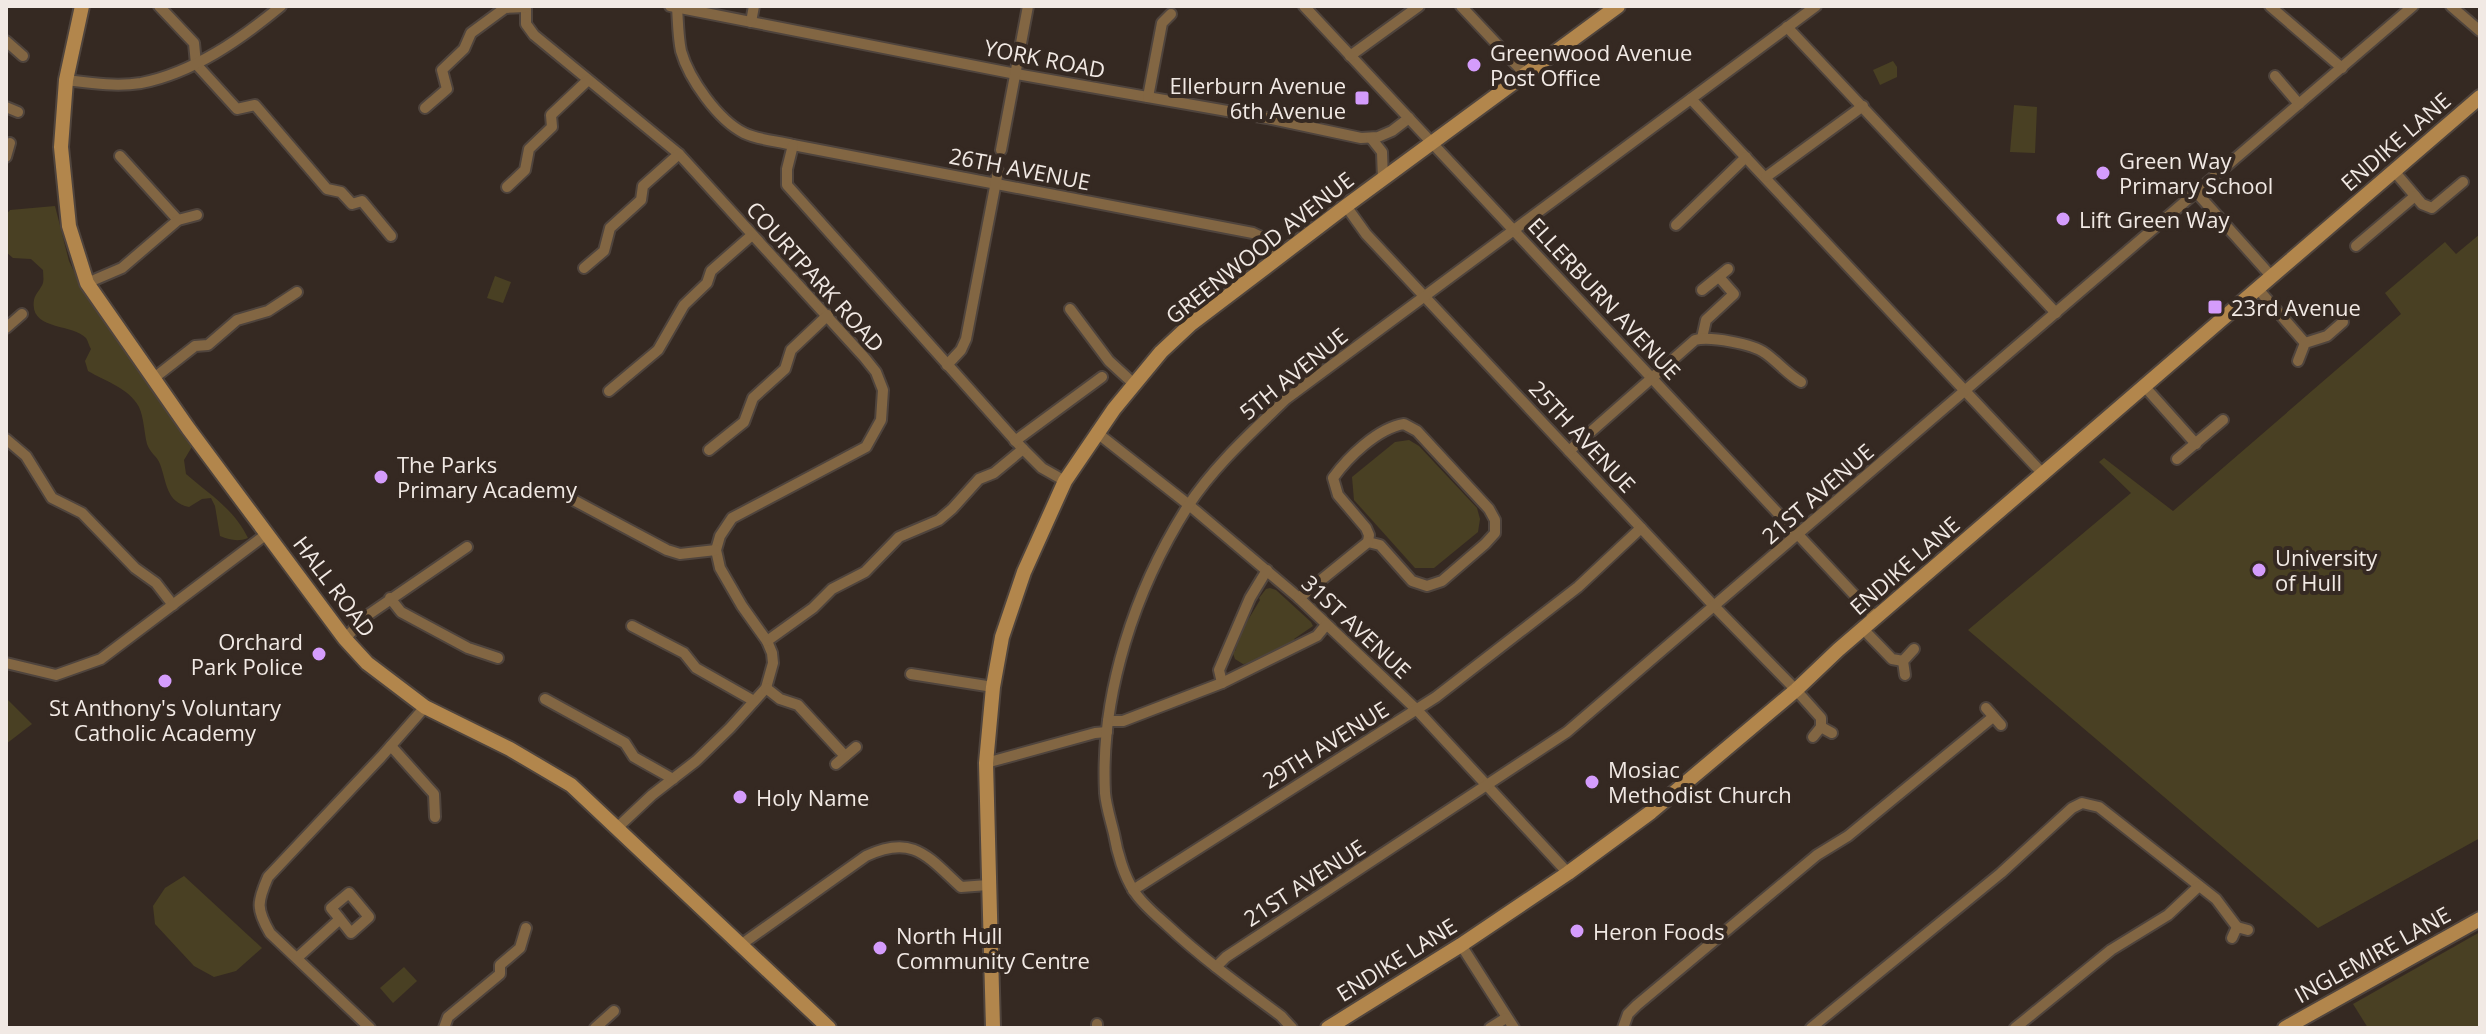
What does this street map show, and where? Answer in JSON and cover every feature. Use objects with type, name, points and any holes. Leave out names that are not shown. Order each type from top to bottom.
[{"type":"street","name":"HALL ROAD","points":[[82,6],[66,80],[61,147],[69,226],[87,283],[188,428],[345,639],[367,663],[425,707],[510,749],[571,785],[829,1028]]},
{"type":"street","points":[[159,6],[194,43],[196,64],[237,109],[255,105],[327,189],[341,192],[352,204],[362,201],[391,236]]},
{"type":"street","points":[[66,80],[101,84],[140,83],[196,64],[258,25],[281,6]]},
{"type":"street","points":[[425,108],[447,89],[442,70],[464,49],[471,33],[505,8],[526,6]]},
{"type":"street","name":"COURTPARK ROAD","points":[[526,6],[526,24],[534,35],[679,154],[828,315],[876,372],[883,390],[881,420],[866,447],[732,518],[720,536],[716,550]]},
{"type":"street","points":[[751,22],[754,6]]},
{"type":"street","points":[[1001,150],[1028,6]]},
{"type":"street","name":"ELLERBURN AVENUE","points":[[1304,6],[1876,618]]},
{"type":"street","points":[[1350,56],[1419,6]]},
{"type":"street","points":[[1461,6],[1525,74]]},
{"type":"street","name":"GREENWOOD AVENUE","points":[[993,1028],[986,763],[993,687],[1002,637],[1024,572],[1065,481],[1096,432],[1134,384],[1161,352],[1191,324],[1618,6]]},
{"type":"street","name":"5TH AVENUE","points":[[1292,1028],[1281,1016],[1177,935],[1133,890],[1117,848],[1105,795],[1108,727],[1130,628],[1156,564],[1189,505],[1232,453],[1286,399],[1816,6]]},
{"type":"street","points":[[2270,6],[2342,68]]},
{"type":"street","name":"21ST AVENUE","points":[[1216,967],[1226,957],[1567,732],[2413,6]]},
{"type":"street","points":[[2451,6],[2480,31]]},
{"type":"street","name":"YORK ROAD","points":[[673,7],[1016,74],[1371,138]]},
{"type":"street","name":"26TH AVENUE","points":[[673,7],[680,48],[688,69],[704,96],[744,133],[1253,233],[1266,239],[1280,256]]},
{"type":"street","points":[[1148,97],[1162,23],[1171,14]]},
{"type":"street","points":[[1787,27],[2056,313]]},
{"type":"street","points":[[6,41],[23,56]]},
{"type":"street","points":[[2275,76],[2299,104]]},
{"type":"street","points":[[507,187],[525,170],[529,149],[552,127],[551,115],[588,80]]},
{"type":"street","name":"ENDIKE LANE","points":[[1328,1028],[1461,945],[1651,812],[2479,98]]},
{"type":"street","points":[[1691,99],[2044,475]]},
{"type":"street","points":[[1766,177],[1863,106]]},
{"type":"street","points":[[6,107],[18,112]]},
{"type":"street","points":[[1383,179],[1382,152],[1371,138],[1392,131],[1409,118]]},
{"type":"street","points":[[6,157],[10,143]]},
{"type":"street","points":[[793,145],[787,185],[1019,445],[1042,468],[1065,481]]},
{"type":"street","points":[[584,268],[604,251],[610,228],[641,200],[643,186],[679,154]]},
{"type":"street","points":[[120,156],[178,220]]},
{"type":"street","points":[[1676,225],[1746,157]]},
{"type":"street","points":[[947,365],[961,350],[966,339],[998,171]]},
{"type":"street","points":[[2394,171],[2422,204],[2432,208],[2463,182]]},
{"type":"street","points":[[2197,193],[2272,277]]},
{"type":"street","points":[[2356,246],[2415,196]]},
{"type":"street","name":"25TH AVENUE","points":[[1346,206],[1366,234],[1796,690],[1821,718],[1821,727]]},
{"type":"street","points":[[87,283],[122,268],[178,220],[197,215]]},
{"type":"street","points":[[609,391],[658,350],[684,305],[707,283],[711,271],[752,235]]},
{"type":"street","points":[[1702,290],[1728,269]]},
{"type":"street","points":[[1702,338],[1706,320],[1734,294],[1719,277]]},
{"type":"street","points":[[2258,289],[2305,343]]},
{"type":"street","points":[[154,378],[195,346],[208,345],[237,320],[268,311],[297,292]]},
{"type":"street","points":[[1070,309],[1109,361],[1134,384]]},
{"type":"street","points":[[6,328],[22,314]]},
{"type":"street","points":[[709,450],[744,422],[753,398],[785,369],[791,350],[828,315]]},
{"type":"street","points":[[2305,343],[2327,336],[2343,322]]},
{"type":"street","points":[[1569,451],[1687,346],[1702,338],[1760,350],[1801,382]]},
{"type":"street","points":[[2298,361],[2305,343]]},
{"type":"street","points":[[767,641],[813,608],[832,589],[865,572],[899,537],[939,520],[979,479],[994,473],[1019,445],[1099,384]]},
{"type":"street","points":[[2145,387],[2196,444]]},
{"type":"street","points":[[2177,459],[2223,420]]},
{"type":"street","points":[[1299,598],[1368,542],[1366,528],[1338,495],[1333,478],[1344,463],[1390,426],[1404,424],[1417,431],[1489,509],[1496,526],[1495,533],[1485,544],[1442,581],[1427,586],[1412,581],[1380,545],[1368,542]]},
{"type":"street","name":"31ST AVENUE","points":[[1096,432],[1299,598],[1417,710],[1568,873]]},
{"type":"street","points":[[6,439],[26,456],[52,498],[82,513],[135,568],[156,583],[173,605]]},
{"type":"street","points":[[562,494],[667,550],[680,554],[716,550],[720,568],[772,653],[773,663],[766,688],[705,752],[618,827]]},
{"type":"street","name":"29TH AVENUE","points":[[1133,890],[1417,710],[1578,587],[1641,528]]},
{"type":"street","points":[[6,663],[56,675],[101,659],[268,533]]},
{"type":"street","points":[[345,639],[365,617],[390,598],[467,547]]},
{"type":"street","points":[[1222,683],[1219,670],[1250,598],[1267,570]]},
{"type":"street","points":[[390,598],[401,612],[468,648],[498,658]]},
{"type":"street","points":[[986,763],[1095,733],[1222,683],[1317,636],[1326,625]]},
{"type":"street","points":[[632,626],[684,653],[696,668],[754,701]]},
{"type":"street","points":[[1863,629],[1892,659],[1903,661]]},
{"type":"street","points":[[1903,661],[1914,649]]},
{"type":"street","points":[[1903,661],[1905,675]]},
{"type":"street","points":[[911,674],[993,687]]},
{"type":"street","points":[[766,688],[780,699],[798,705],[845,756]]},
{"type":"street","points":[[545,699],[625,743],[634,757],[673,779]]},
{"type":"street","points":[[370,1028],[270,933],[259,914],[259,896],[268,877],[425,707]]},
{"type":"street","points":[[1623,1028],[1628,1014],[1637,1005],[1817,855],[1848,836],[1997,721],[1986,708]]},
{"type":"street","points":[[1813,737],[1821,727],[1832,733]]},
{"type":"street","points":[[391,746],[434,794],[435,817]]},
{"type":"street","points":[[836,764],[856,747]]},
{"type":"street","points":[[1811,1028],[2001,873],[2072,808],[2082,803],[2099,807],[2216,899],[2239,932]]},
{"type":"street","points":[[742,944],[866,856],[887,847],[906,846],[926,855],[961,887],[988,885]]},
{"type":"street","points":[[2015,1028],[2111,950],[2168,915],[2199,886]]},
{"type":"street","points":[[297,958],[340,919]]},
{"type":"street","name":"INGLEMIRE LANE","points":[[2285,1028],[2480,919]]},
{"type":"street","points":[[444,1028],[448,1017],[500,974],[500,965],[520,948],[526,928]]},
{"type":"street","points":[[1461,945],[1514,1028]]},
{"type":"street","points":[[595,1028],[614,1011]]},
{"type":"street","points":[[1490,1028],[1506,1018]]},
{"type":"shaded area","points":[[1893,61],[1897,67],[1897,77],[1880,85],[1873,70]]},
{"type":"shaded area","points":[[2014,105],[2037,107],[2035,153],[2010,152]]},
{"type":"shaded area","points":[[55,206],[69,261],[87,298],[193,445],[184,460],[186,474],[228,510],[248,538],[234,540],[220,536],[211,498],[202,499],[189,507],[176,501],[168,491],[159,461],[147,444],[142,416],[135,400],[88,371],[85,361],[91,349],[86,338],[38,317],[34,300],[43,283],[43,270],[31,259],[13,258],[6,252],[6,215],[10,210]]},
{"type":"shaded area","name":"University of Hull","points":[[2480,234],[2480,838],[2318,928],[1968,630],[2131,493],[2099,462],[2104,458],[2173,511],[2401,314],[2385,293],[2445,242],[2456,254]]},
{"type":"shaded area","points":[[495,276],[511,282],[503,303],[487,298]]},
{"type":"shaded area","points":[[1409,440],[1419,446],[1477,508],[1480,519],[1478,532],[1434,568],[1415,568],[1354,500],[1352,477],[1395,442]]},
{"type":"shaded area","points":[[1270,588],[1276,590],[1313,626],[1295,641],[1253,663],[1243,664],[1235,659],[1232,651],[1235,651],[1259,598]]},
{"type":"shaded area","points":[[6,698],[32,724],[6,744]]},
{"type":"shaded area","points":[[184,876],[262,948],[236,971],[214,977],[194,966],[155,924],[153,906],[165,888]]},
{"type":"shaded area","points":[[2480,932],[2480,1028],[2368,1028],[2353,1004]]},
{"type":"shaded area","points":[[404,967],[417,981],[393,1003],[380,988]]},
{"type":"place","name":"Greenwood Avenue Post Office","points":[[1474,65]]},
{"type":"place","name":"Ellerburn Avenue 6th Avenue","points":[[1362,98]]},
{"type":"place","name":"Green Way Primary School","points":[[2103,173]]},
{"type":"place","name":"Lift Green Way","points":[[2063,219]]},
{"type":"place","name":"23rd Avenue","points":[[2215,307]]},
{"type":"place","name":"The Parks Primary Academy","points":[[381,477]]},
{"type":"place","name":"University of Hull","points":[[2259,570]]},
{"type":"place","name":"Orchard Park Police","points":[[319,654]]},
{"type":"place","name":"St Anthony's Voluntary Catholic Academy","points":[[165,681]]},
{"type":"place","name":"Mosiac Methodist Church","points":[[1592,782]]},
{"type":"place","name":"Holy Name","points":[[740,797]]},
{"type":"place","name":"Heron Foods","points":[[1577,931]]},
{"type":"place","name":"North Hull Community Centre","points":[[880,948]]}]
